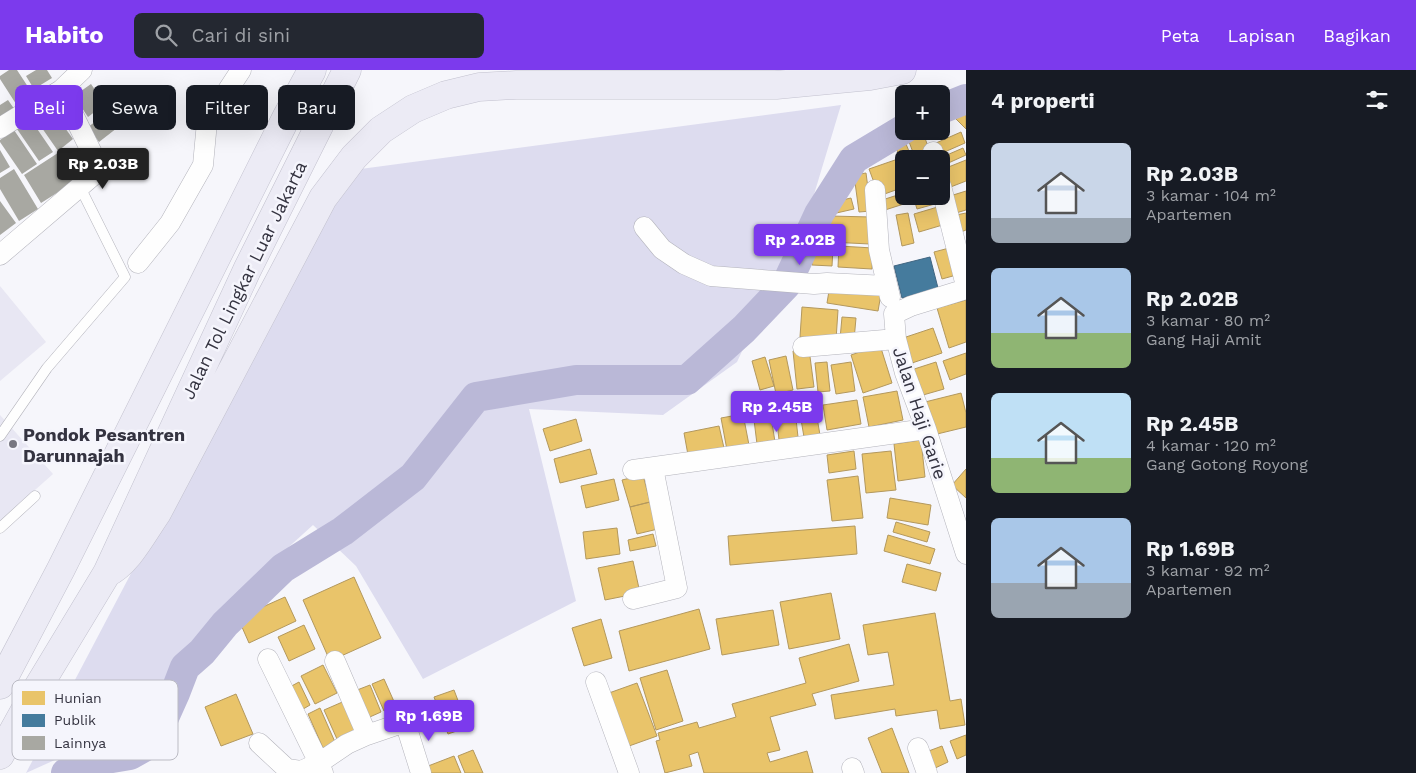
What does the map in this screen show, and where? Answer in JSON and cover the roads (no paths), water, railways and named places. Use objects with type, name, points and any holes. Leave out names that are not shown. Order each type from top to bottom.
[{"type":"highway","name":"Jalan Tol Lingkar Luar Jakarta","points":[[0,685],[62,569],[281,127],[312,70]]},
{"type":"highway","name":"Jalan Tol Lingkar Luar Jakarta","points":[[42,680],[106,573],[247,270],[347,70]]},
{"type":"highway","points":[[106,573],[115,570],[126,559],[156,513],[324,198],[354,157],[381,130],[413,109],[446,95],[479,87],[516,85],[776,85],[870,76],[902,70]]},
{"type":"highway","name":"Jalan Tol Lingkar Luar Jakarta","points":[[0,755],[12,733]]},
{"type":"street","points":[[66,85],[82,70]]},
{"type":"street","points":[[138,263],[170,223],[203,165],[207,122],[241,70]]},
{"type":"street","points":[[0,128],[15,118]]},
{"type":"street","points":[[0,255],[96,173],[96,161],[80,130]]},
{"type":"street","name":"Jalan Haji Garie","points":[[874,190],[878,250],[894,314],[896,339],[905,373],[926,430],[966,554]]},
{"type":"street","points":[[894,314],[911,306],[966,287],[946,205]]},
{"type":"street","points":[[644,227],[662,250],[684,264],[711,276],[814,284],[888,286]]},
{"type":"street","points":[[803,347],[896,339]]},
{"type":"street","points":[[633,470],[926,430]]},
{"type":"street","points":[[632,600],[677,588],[653,468]]},
{"type":"street","points":[[268,659],[321,768]]},
{"type":"street","points":[[335,661],[367,735]]},
{"type":"street","points":[[596,682],[629,773]]},
{"type":"street","points":[[259,742],[287,769],[301,771],[321,768],[347,744],[404,722],[421,773]]},
{"type":"street","points":[[918,748],[927,773]]},
{"type":"lane","points":[[0,436],[48,368],[125,277],[80,187]]},
{"type":"lane","points":[[0,528],[35,496]]},
{"type":"waterway","points":[[950,105],[966,99]]},
{"type":"waterway","points":[[178,685],[185,667],[202,652],[225,624],[283,568],[343,531],[413,477],[476,397],[576,380],[687,380],[744,329],[786,285],[819,214],[854,159],[895,134]]},
{"type":"waterway","points":[[66,773],[88,762],[100,760]]},
{"type":"place","name":"Pondok Pesantren Darunnajah","points":[[13,444]]}]
